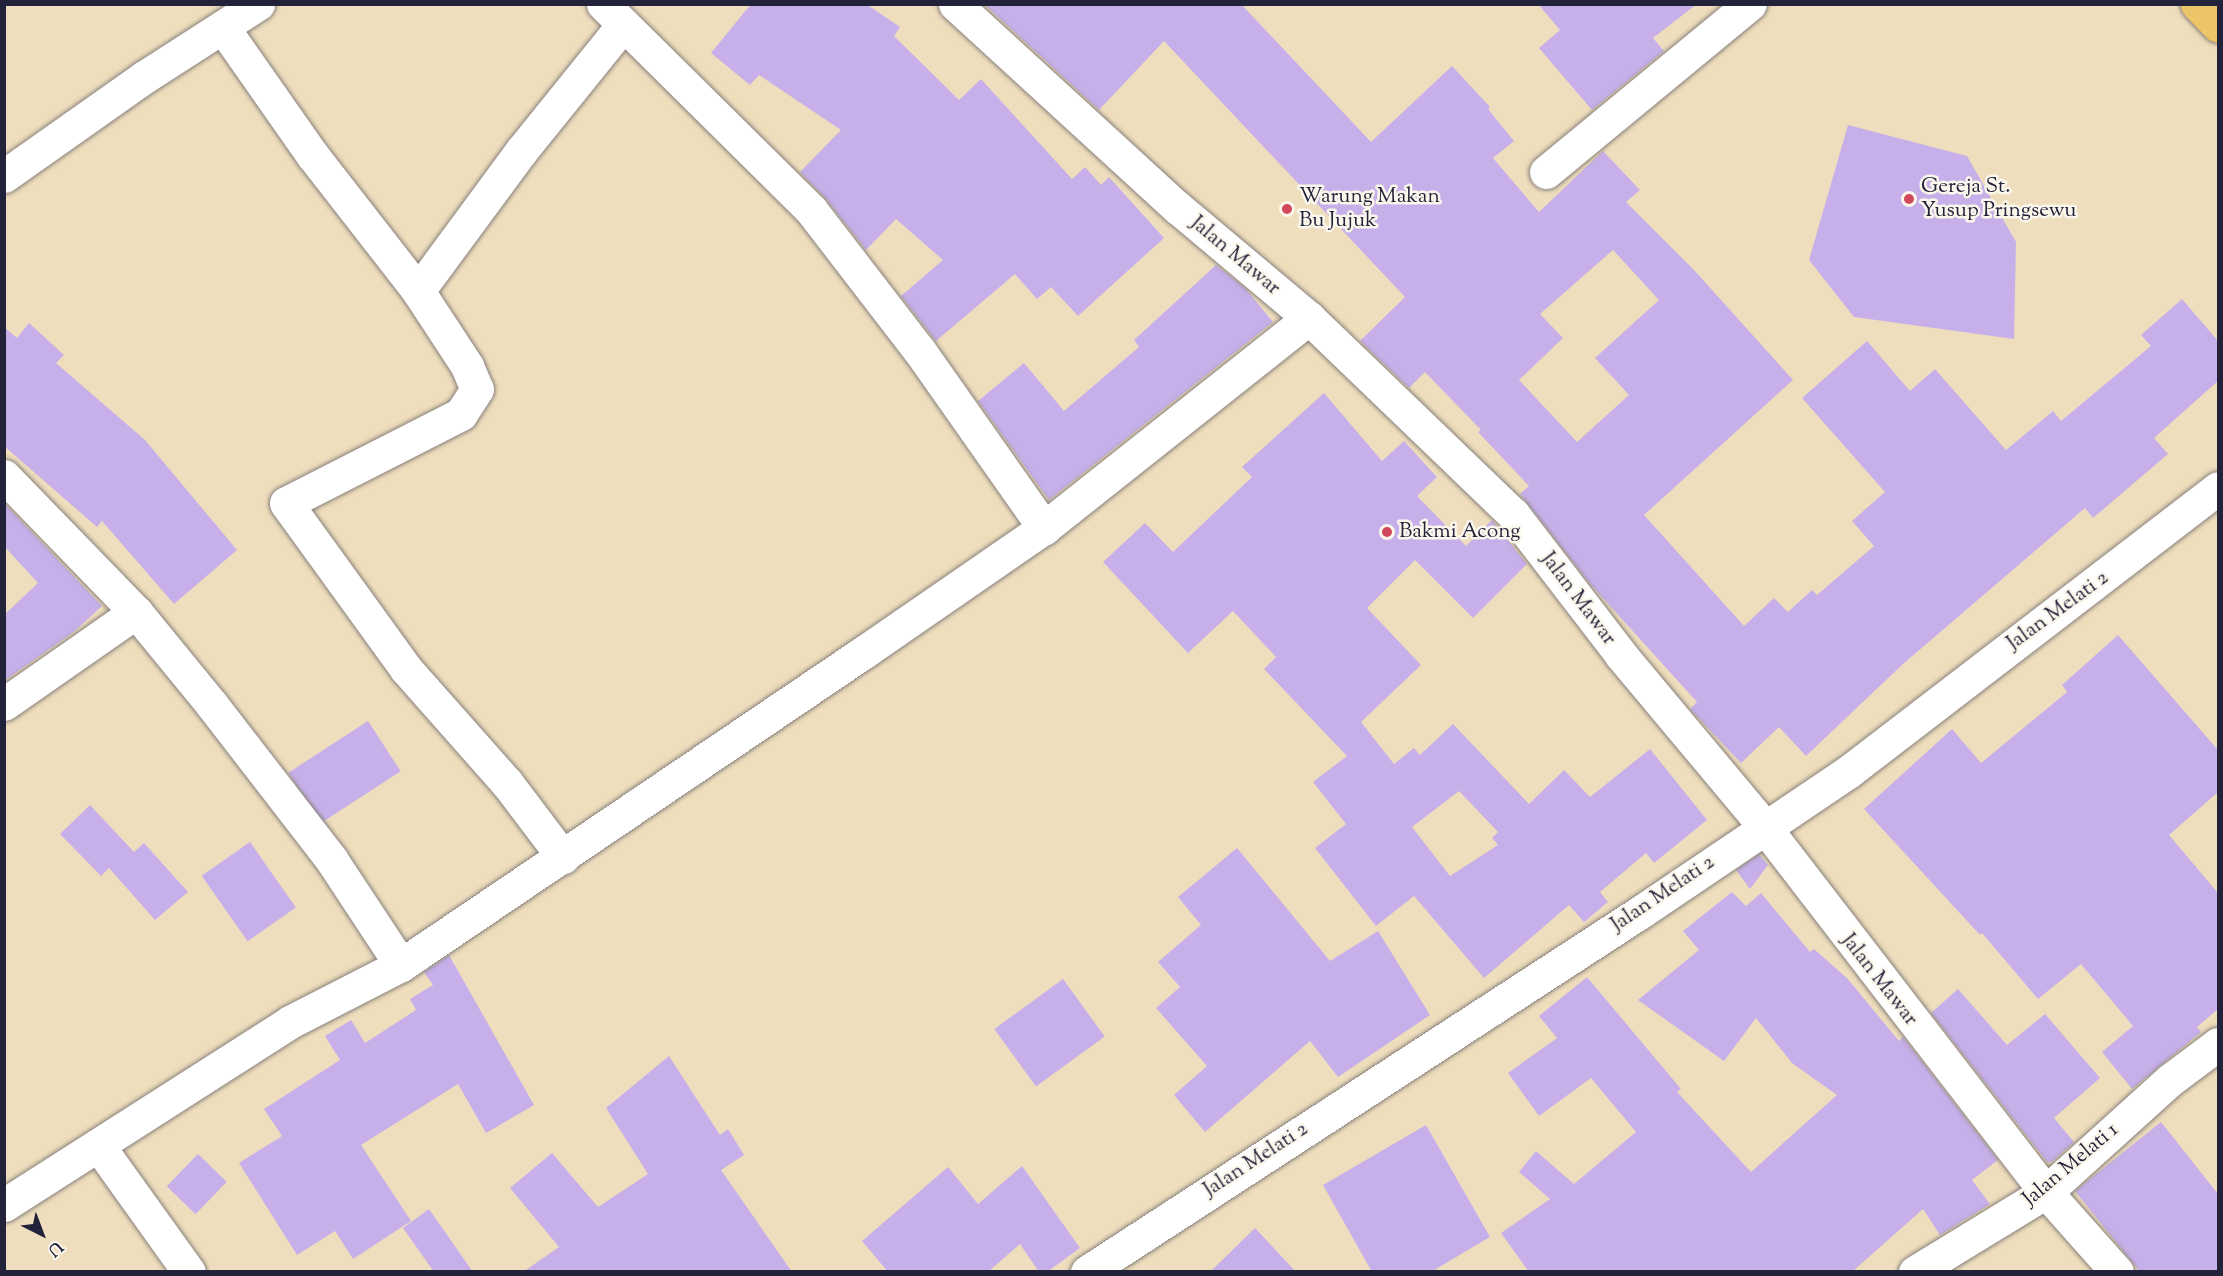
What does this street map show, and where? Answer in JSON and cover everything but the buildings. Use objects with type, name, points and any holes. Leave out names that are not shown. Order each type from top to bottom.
[{"type":"main road","points":[[2197,4],[2218,26]]},
{"type":"street","points":[[4,176],[143,78],[224,29],[258,4]]},
{"type":"street","name":"Jalan Mawar","points":[[955,4],[1178,208],[1309,318],[1513,514],[1621,655],[1762,825],[2046,1192],[2117,1272]]},
{"type":"street","points":[[1546,172],[1750,4]]},
{"type":"street","points":[[418,291],[522,150],[613,15],[811,210],[919,350],[1044,528]]},
{"type":"street","points":[[224,29],[313,156],[418,291],[467,366],[477,389],[462,414],[286,503],[406,669],[507,783],[562,857]]},
{"type":"street","points":[[4,1205],[290,1022],[401,965],[562,857],[1044,528],[1309,318]]},
{"type":"street","points":[[4,476],[136,612],[331,860],[401,965]]},
{"type":"street","name":"Jalan Melati 2","points":[[1087,1272],[1642,910],[1762,825],[1848,772],[2218,488]]},
{"type":"street","points":[[4,704],[136,612]]},
{"type":"street","name":"Jalan Melati 1","points":[[1915,1272],[2046,1192],[2170,1080],[2218,1044]]},
{"type":"street","points":[[98,1145],[189,1272]]},
{"type":"place","name":"Gereja St. Yusup Pringsewu","points":[[1909,199]]},
{"type":"place","name":"Warung Makan Bu Jujuk","points":[[1287,209]]},
{"type":"place","name":"Bakmi Acong","points":[[1387,532]]}]
